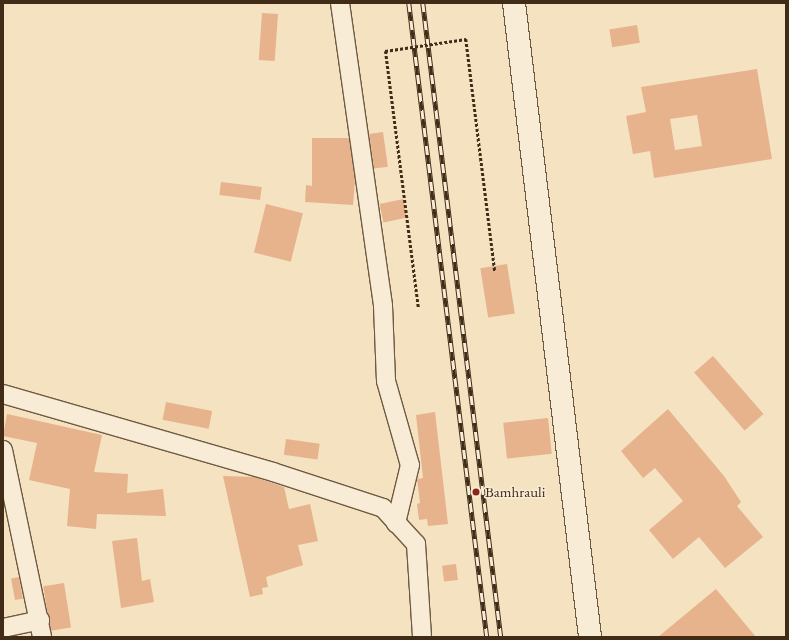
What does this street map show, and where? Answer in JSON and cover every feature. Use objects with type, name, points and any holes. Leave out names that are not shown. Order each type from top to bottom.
[{"type":"main road","points":[[514,3],[590,637]]},
{"type":"street","points":[[340,3],[383,306],[386,382],[410,465],[396,522]]},
{"type":"street","points":[[3,394],[295,479],[383,508],[416,544],[422,637]]},
{"type":"street","points":[[3,450],[41,629],[3,628]]},
{"type":"path","points":[[418,307],[385,51],[466,39],[495,271]]},
{"type":"building","points":[[262,13],[278,14],[275,61],[259,60]]},
{"type":"building","points":[[637,25],[640,43],[612,47],[609,29]]},
{"type":"building","points":[[757,69],[772,159],[654,178],[650,151],[633,154],[626,116],[646,112],[641,87]],"holes":[[[697,115],[702,146],[675,150],[670,119]]]},
{"type":"building","points":[[383,132],[388,167],[374,169],[369,134]]},
{"type":"building","points":[[312,138],[349,138],[355,181],[353,205],[305,202],[306,185],[312,186]]},
{"type":"building","points":[[221,182],[262,187],[260,200],[219,195]]},
{"type":"building","points":[[403,199],[407,218],[383,223],[380,204]]},
{"type":"building","points":[[266,204],[303,213],[291,262],[254,253]]},
{"type":"building","points":[[507,264],[515,313],[488,318],[480,268]]},
{"type":"building","points":[[713,356],[764,414],[745,431],[694,372]]},
{"type":"building","points":[[166,402],[212,411],[209,429],[163,420]]},
{"type":"building","points":[[668,409],[724,476],[741,502],[737,506],[763,537],[725,568],[699,537],[673,559],[649,530],[683,501],[655,468],[643,478],[621,451]]},
{"type":"building","points":[[435,412],[448,524],[428,526],[427,519],[419,520],[417,504],[420,503],[417,479],[423,478],[416,415]]},
{"type":"building","points":[[7,414],[102,435],[94,472],[128,474],[127,493],[163,489],[166,516],[97,514],[96,529],[67,526],[70,489],[29,480],[37,443],[3,436]]},
{"type":"building","points":[[548,418],[552,454],[507,459],[503,423]]},
{"type":"building","points":[[286,439],[320,444],[317,460],[284,455]]},
{"type":"building","points":[[223,476],[254,477],[284,487],[289,509],[310,504],[318,541],[298,545],[303,565],[266,577],[268,587],[262,588],[263,594],[250,597]]},
{"type":"building","points":[[137,538],[142,581],[150,579],[154,602],[121,608],[112,541]]},
{"type":"building","points":[[456,564],[458,580],[444,582],[442,566]]},
{"type":"building","points":[[19,577],[23,599],[15,600],[11,578]]},
{"type":"building","points":[[64,583],[71,627],[50,631],[43,586]]},
{"type":"building","points":[[716,589],[756,637],[658,637]]},
{"type":"railway","points":[[409,3],[487,637]]},
{"type":"railway","points":[[423,3],[501,637]]},
{"type":"place","name":"Bamhrauli","points":[[476,492]]}]
